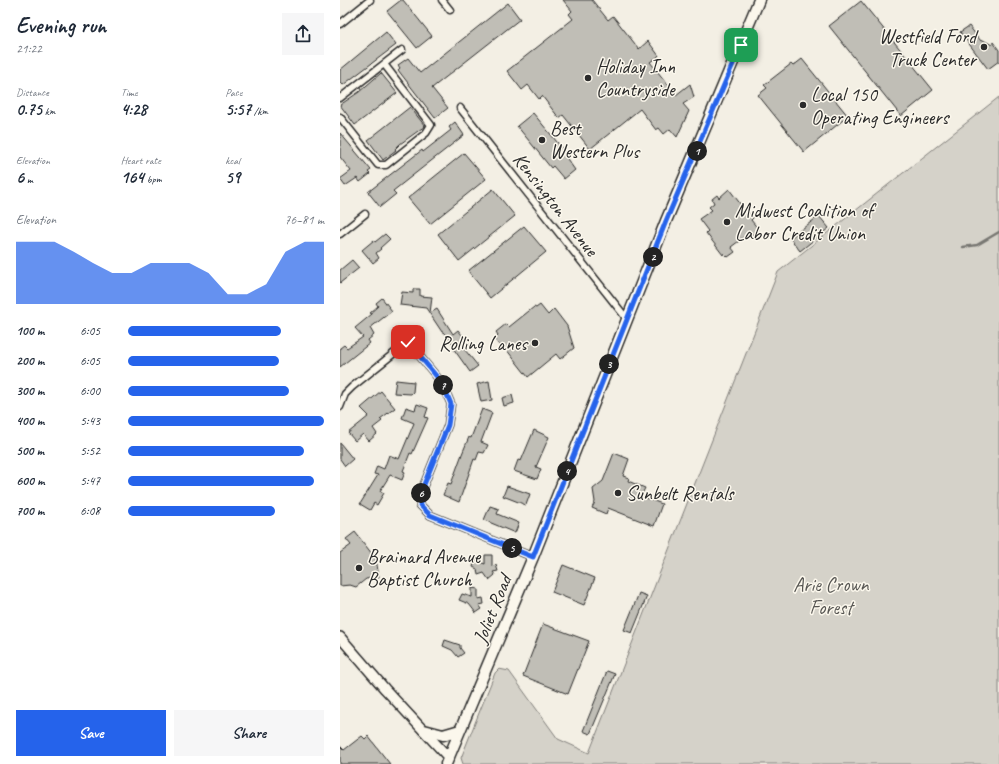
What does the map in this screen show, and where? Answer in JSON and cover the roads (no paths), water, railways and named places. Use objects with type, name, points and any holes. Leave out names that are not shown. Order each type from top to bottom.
[{"type":"main road","name":"Joliet Road","points":[[449,762],[460,730],[533,557],[666,221],[759,0]]},
{"type":"main road","points":[[424,730],[443,735],[460,730]]},
{"type":"street","points":[[341,22],[370,0]]},
{"type":"street","points":[[442,0],[450,10]]},
{"type":"street","points":[[340,98],[402,50]]},
{"type":"street","points":[[340,117],[378,165],[386,165],[426,132],[431,125],[384,64]]},
{"type":"street","name":"Kensington Avenue","points":[[460,108],[627,320]]},
{"type":"street","points":[[340,234],[365,214]]},
{"type":"street","points":[[340,407],[346,394],[352,387],[408,342],[442,383],[451,404],[448,425],[421,492],[420,505],[430,515],[533,557]]},
{"type":"street","points":[[340,637],[384,689],[424,730],[449,762]]},
{"type":"waterway","points":[[963,247],[977,245],[999,232]]},
{"type":"place","name":"Westfield Ford Truck Center","points":[[984,47]]},
{"type":"place","name":"Holiday Inn Countryside","points":[[588,78]]},
{"type":"place","name":"Local 150 Operating Engineers","points":[[803,105]]},
{"type":"place","name":"Best Western Plus","points":[[542,140]]},
{"type":"place","name":"Midwest Coalition of Labor Credit Union","points":[[727,222]]},
{"type":"place","name":"Rolling Lanes","points":[[535,343]]},
{"type":"place","name":"Sunbelt Rentals","points":[[618,493]]},
{"type":"place","name":"Brainard Avenue Baptist Church","points":[[359,568]]},
{"type":"park label","name":"Arie Crown Forest","points":[[831,596]]}]
